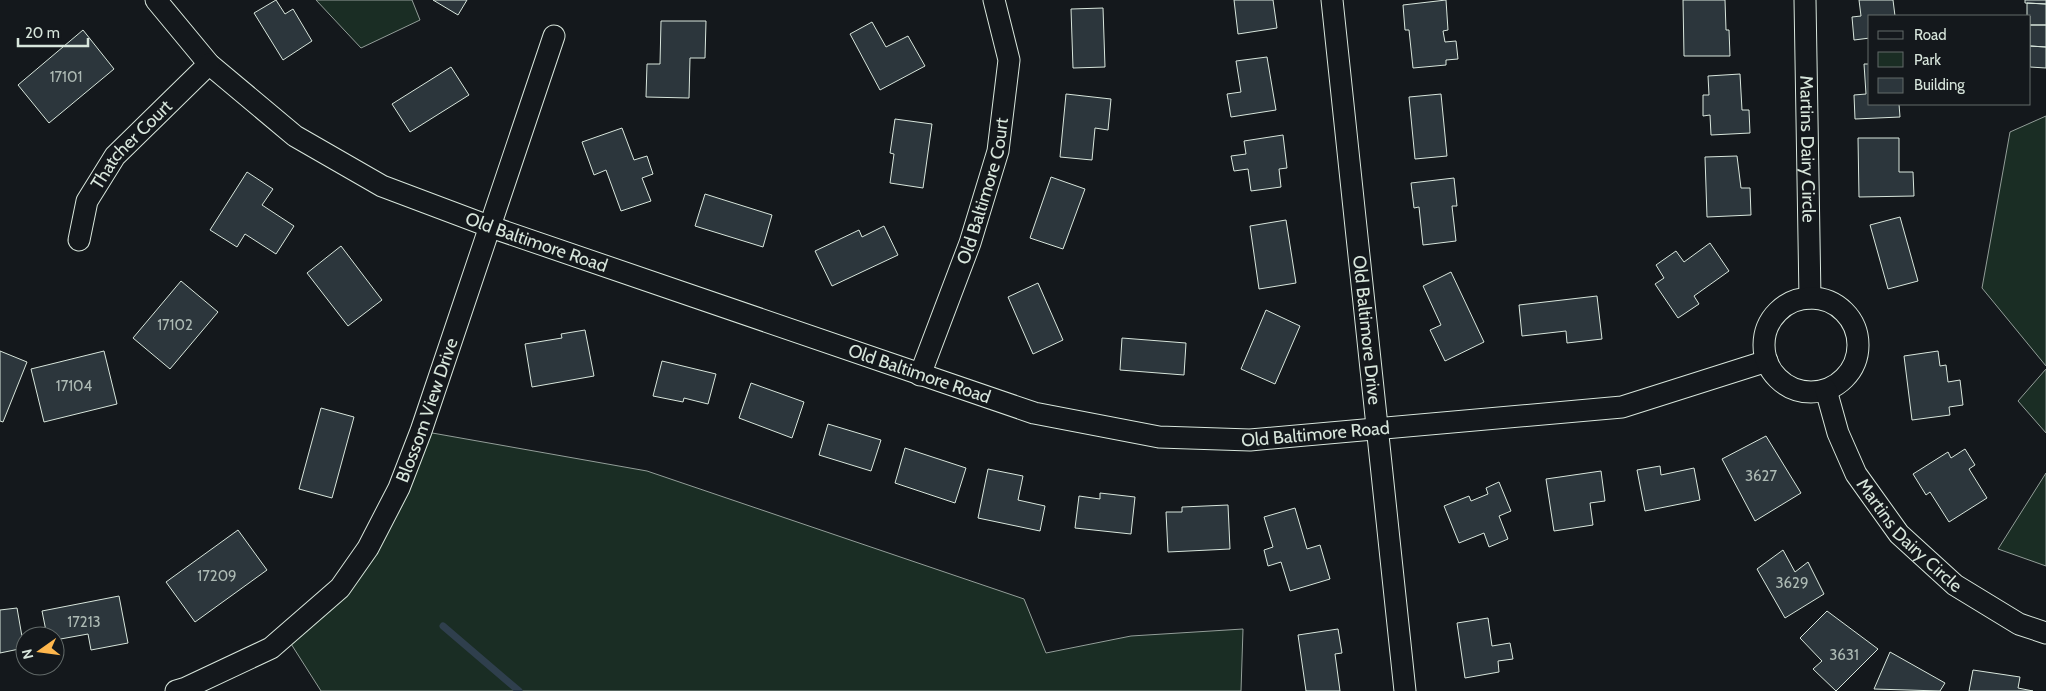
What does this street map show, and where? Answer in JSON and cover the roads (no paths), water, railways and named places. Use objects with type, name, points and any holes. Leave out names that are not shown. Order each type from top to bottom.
[{"type":"street","name":"Old Baltimore Road","points":[[156,0],[210,64],[294,136],[382,186],[491,227],[1034,413],[1159,437],[1250,440],[1622,407],[1767,361]]},
{"type":"street","name":"Old Baltimore Court","points":[[920,375],[970,243],[998,151],[1008,60],[994,0]]},
{"type":"street","name":"Old Baltimore Drive","points":[[1332,0],[1405,691]]},
{"type":"street","name":"Martins Dairy Circle","points":[[1804,0],[1810,298]]},
{"type":"street","name":"Blossom View Drive","points":[[176,691],[271,648],[340,588],[362,556],[399,488],[421,431],[554,36]]},
{"type":"street","name":"Thatcher Court","points":[[79,240],[88,201],[115,156],[210,64]]},
{"type":"street","points":[[1810,298],[1829,301],[1842,310],[1854,325],[1859,344],[1855,365],[1843,381],[1826,390],[1809,393],[1789,387],[1775,375],[1767,361],[1764,339],[1773,318],[1789,303],[1810,298]]},
{"type":"street","name":"Martins Dairy Circle","points":[[1826,390],[1838,433],[1856,474],[1899,534],[1955,585],[2019,624],[2046,632]]},
{"type":"waterway","points":[[443,626],[519,691]]}]
